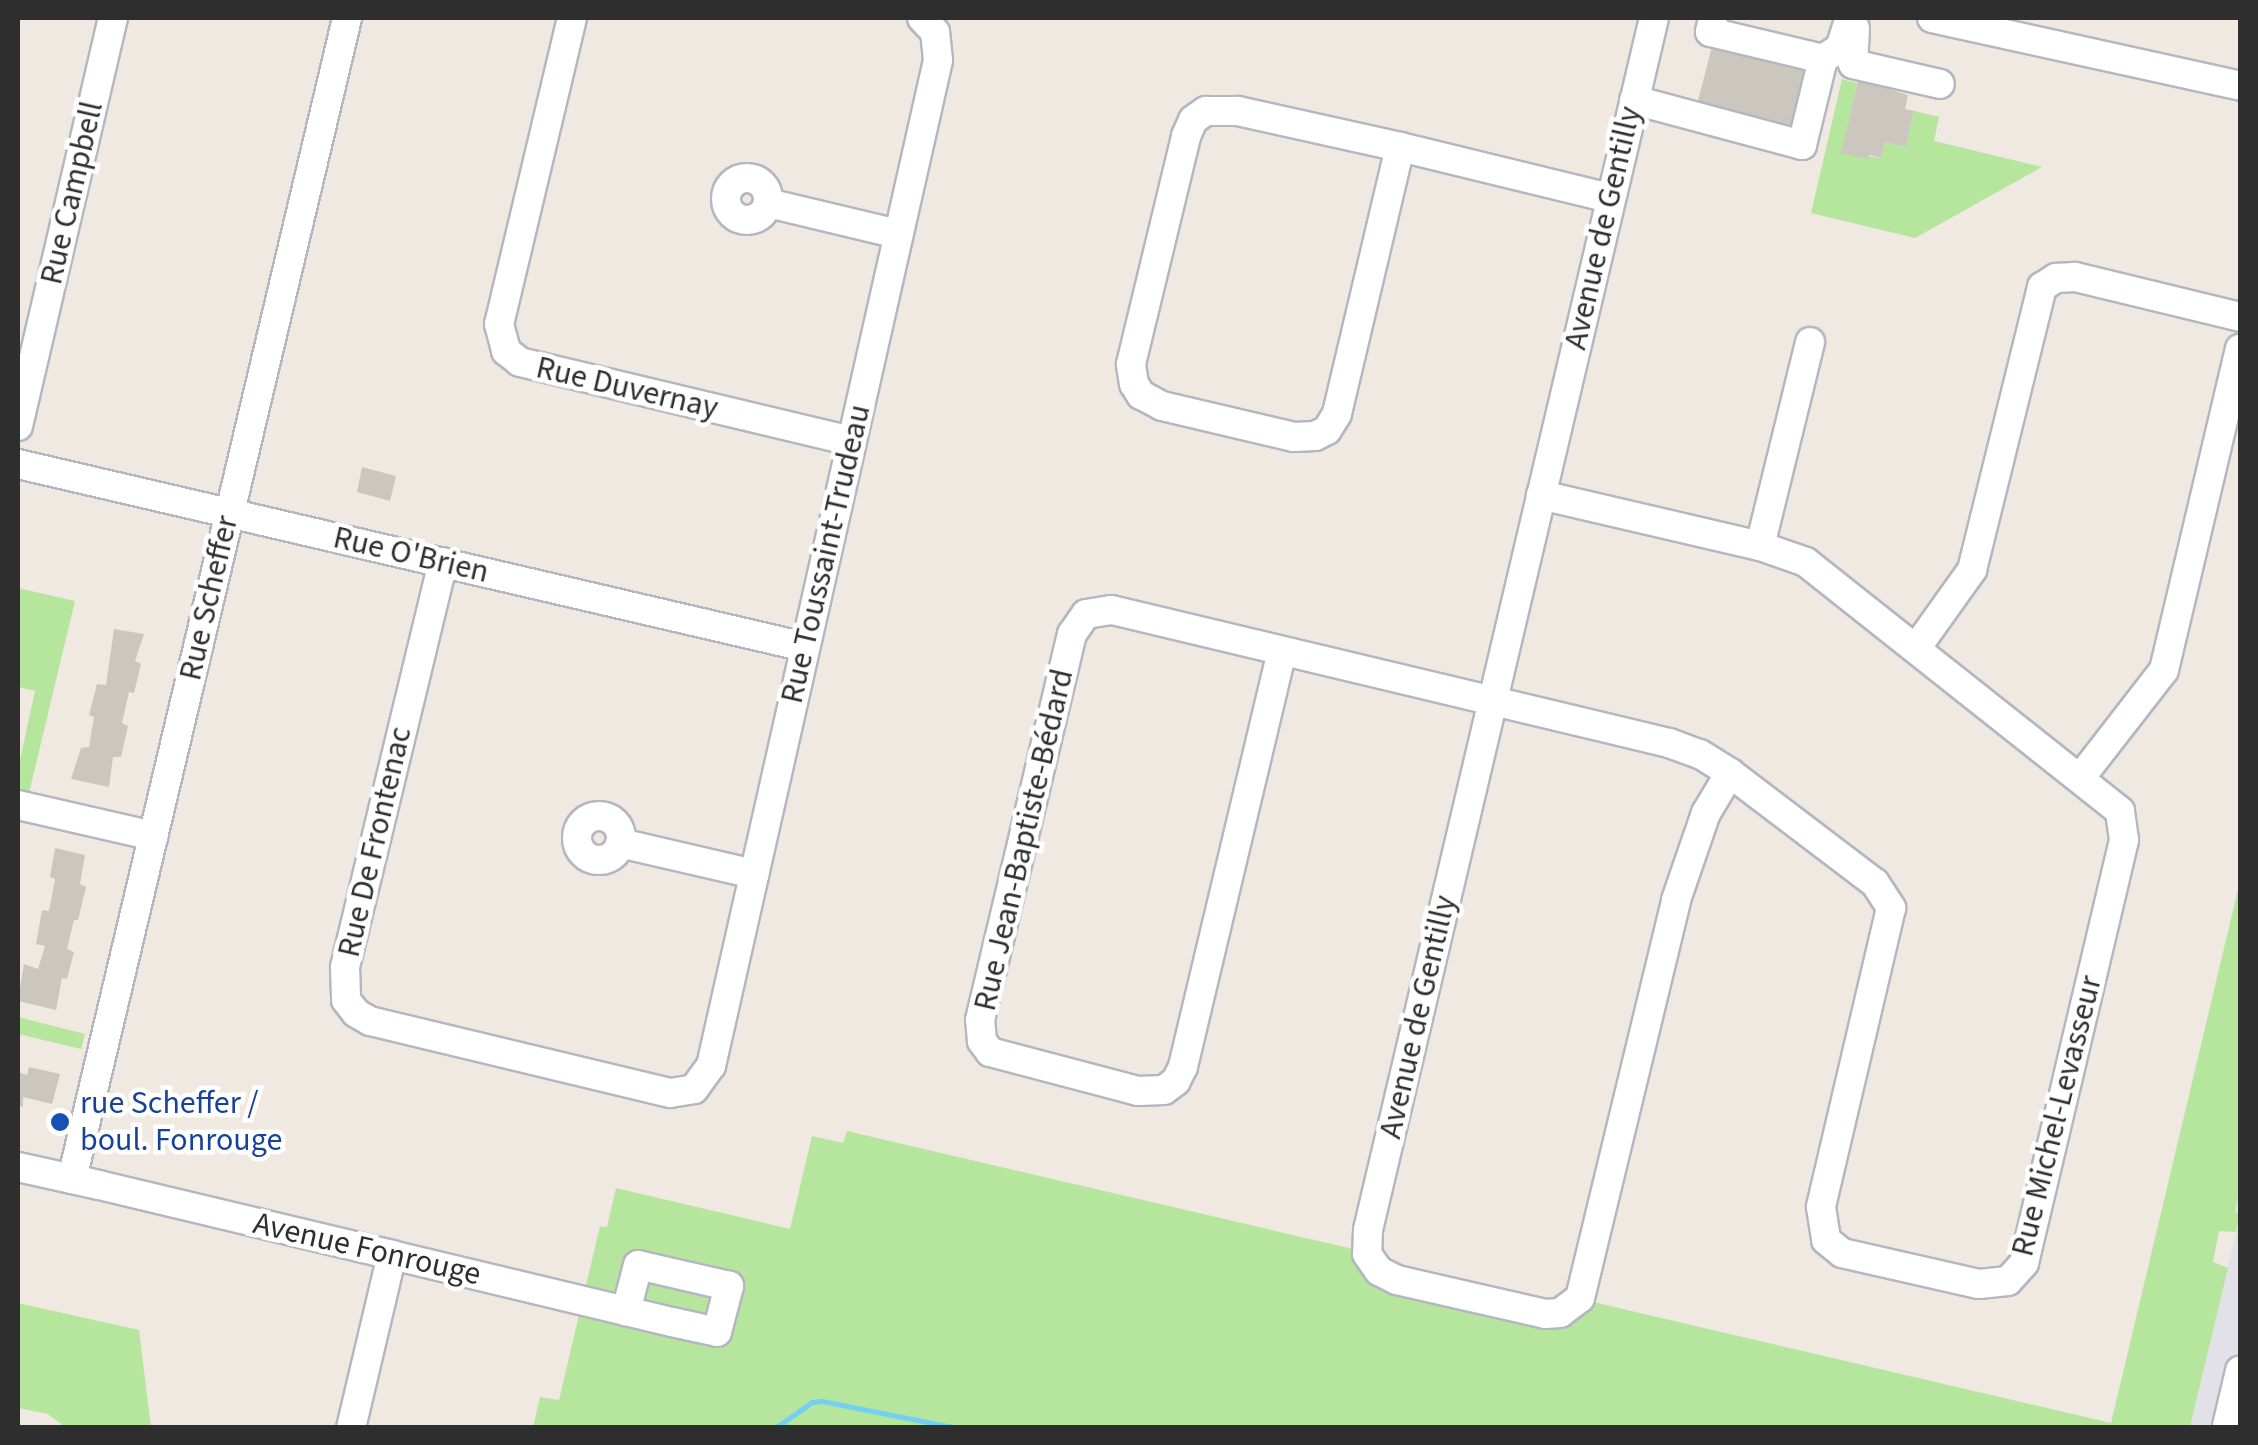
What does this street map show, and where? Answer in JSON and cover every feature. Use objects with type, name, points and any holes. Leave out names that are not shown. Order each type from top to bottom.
[{"type":"street","name":"Rue Campbell","points":[[18,426],[113,18]]},
{"type":"street","name":"Rue Scheffer","points":[[72,1179],[348,18]]},
{"type":"street","name":"Rue Duvernay","points":[[572,18],[499,324],[506,351],[520,362],[852,441]]},
{"type":"street","name":"Rue Toussaint-Trudeau","points":[[694,1089],[711,1066],[938,60],[934,32],[922,18]]},
{"type":"street","name":"Avenue de Gentilly","points":[[1654,18],[1368,1230],[1370,1260],[1380,1272],[1396,1280],[1546,1314],[1560,1313],[1580,1298],[1588,1283],[1676,900],[1706,813],[1730,772]]},
{"type":"street","points":[[1714,18],[1710,32],[1823,59]]},
{"type":"street","points":[[1634,100],[1802,145],[1823,59],[1840,48],[1850,18],[1858,31],[1853,64],[1940,84]]},
{"type":"street","points":[[1932,18],[2240,86]]},
{"type":"street","points":[[2002,18],[2240,70]]},
{"type":"street","points":[[1400,148],[1336,414],[1327,430],[1315,436],[1294,437],[1162,406],[1142,396],[1130,364],[1193,120],[1206,111],[1226,109],[1400,148],[1610,198]]},
{"type":"street","points":[[768,203],[898,234]]},
{"type":"street","points":[[1917,647],[1972,570],[2042,287],[2056,278],[2074,277],[2240,317]]},
{"type":"street","points":[[1760,546],[1810,342]]},
{"type":"street","points":[[2081,776],[2164,670],[2240,350]]},
{"type":"street","name":"Rue O'Brien","points":[[18,464],[805,647]]},
{"type":"street","name":"Rue Michel-Levasseur","points":[[1493,701],[1685,748],[1730,772],[1875,883],[1891,908],[1821,1207],[1826,1240],[1842,1253],[1987,1286],[2008,1281],[2024,1264],[2124,840],[2120,811],[2081,776],[1815,568],[1760,546],[1541,495]]},
{"type":"street","name":"Rue De Frontenac","points":[[443,562],[345,967],[346,1000],[356,1013],[370,1021],[670,1093],[694,1089]]},
{"type":"street","name":"Rue Jean-Baptiste-Bédard","points":[[1282,650],[1176,1081],[1164,1090],[1138,1091],[990,1052],[982,1041],[980,1020],[1072,634],[1080,618],[1112,610],[1282,650],[1493,701]]},
{"type":"street","points":[[18,805],[153,836]]},
{"type":"street","points":[[620,844],[754,874]]},
{"type":"street","name":"Avenue Fonrouge","points":[[18,1167],[72,1179],[392,1256],[626,1311],[717,1332],[728,1286],[638,1265],[626,1311]]},
{"type":"street","points":[[352,1428],[392,1256]]},
{"type":"street","points":[[2233,1428],[2228,1426],[2240,1371]]},
{"type":"shaded area","points":[[2240,1187],[2240,1215],[2234,1213]]},
{"type":"shaded area","points":[[2240,1215],[2240,1427],[2190,1428]]},
{"type":"green space","points":[[1842,79],[1857,83],[1842,153],[1881,158],[1885,142],[1906,147],[1914,111],[1939,117],[1934,141],[2042,167],[1915,238],[1811,213]]},
{"type":"green space","points":[[18,588],[75,601],[29,793],[18,790],[18,769],[35,691],[18,687]]},
{"type":"green space","points":[[2240,881],[2240,1187],[2235,1212],[2240,1214],[2236,1232],[2219,1231],[2213,1262],[2228,1268],[2190,1427],[533,1428],[540,1397],[559,1400],[600,1226],[607,1227],[616,1188],[790,1229],[812,1136],[843,1143],[847,1131],[1353,1249],[1362,1272],[1374,1282],[1554,1327],[1570,1323],[1593,1302],[2111,1423]]},
{"type":"green space","points":[[18,1017],[85,1034],[81,1049],[18,1034]]},
{"type":"green space","points":[[18,1303],[139,1330],[151,1427],[65,1427],[48,1414],[18,1408]]},
{"type":"building","points":[[1712,46],[1812,70],[1798,130],[1697,105]]},
{"type":"building","points":[[1858,80],[1908,95],[1905,109],[1914,111],[1906,147],[1885,142],[1881,158],[1841,153]]},
{"type":"building","points":[[362,467],[396,476],[390,501],[357,492]]},
{"type":"building","points":[[114,629],[144,634],[135,661],[141,664],[134,693],[129,692],[122,723],[128,726],[121,757],[113,757],[109,787],[71,779],[81,748],[89,747],[94,717],[89,715],[97,684],[106,685]]},
{"type":"building","points":[[55,848],[85,855],[80,884],[86,887],[78,920],[74,920],[67,949],[74,952],[67,979],[62,978],[56,1010],[18,1001],[24,964],[38,969],[45,946],[36,944],[42,910],[49,911]]},
{"type":"building","points":[[29,1067],[60,1074],[52,1104],[23,1097],[23,1107],[18,1105],[18,1072],[27,1075]]},
{"type":"waterway","points":[[775,1428],[812,1402],[822,1401],[957,1428]]},
{"type":"place","name":"rue Scheffer / boul. Fonrouge","points":[[60,1122]]}]
